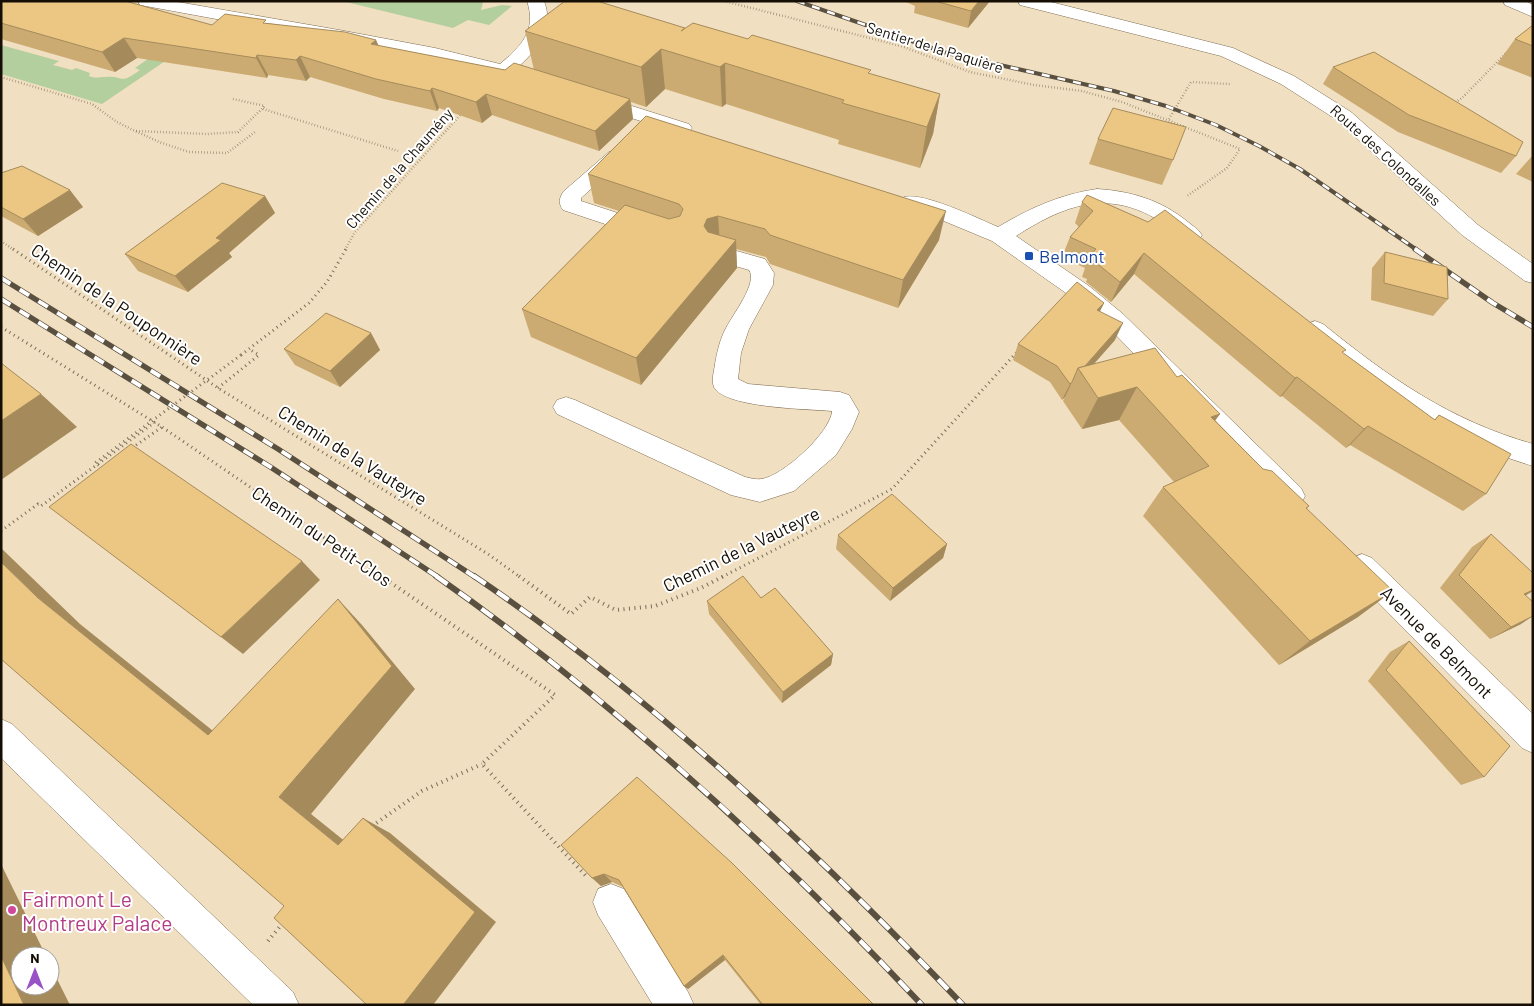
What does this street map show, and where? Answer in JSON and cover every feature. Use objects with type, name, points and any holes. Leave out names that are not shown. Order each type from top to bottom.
[{"type":"street","points":[[146,1],[185,10],[454,56],[543,83]]},
{"type":"street","points":[[504,70],[522,53],[533,39],[540,24],[541,17],[535,1]]},
{"type":"street","name":"Route des Colondalles","points":[[1026,1],[1227,52],[1258,64],[1289,80],[1322,99],[1344,116],[1470,230],[1533,275]]},
{"type":"street","points":[[1511,1],[1533,12]]},
{"type":"street","points":[[580,95],[695,132]]},
{"type":"street","points":[[657,120],[571,196],[570,205],[664,236]]},
{"type":"street","points":[[891,196],[935,209],[1000,236],[1081,292],[1115,320],[1307,511]]},
{"type":"street","points":[[1000,236],[1030,217],[1062,202],[1075,198],[1116,197],[1139,202],[1161,212],[1208,248]]},
{"type":"street","points":[[719,254],[769,268],[779,302]]},
{"type":"street","points":[[566,407],[740,487],[760,491],[784,483],[827,448],[846,412],[840,402],[744,393],[725,384],[729,353],[737,329],[762,285],[762,273],[757,264]]},
{"type":"street","points":[[1295,315],[1384,384],[1478,436],[1533,455]]},
{"type":"street","name":"Avenue de Belmont","points":[[1342,547],[1533,737]]},
{"type":"street","points":[[1,735],[280,1005]]},
{"type":"street","points":[[611,902],[675,1005]]},
{"type":"path","name":"Sentier de la Paquière","points":[[724,1],[901,46],[970,72],[1034,85],[1082,90],[1169,119],[1240,148],[1227,168],[1180,201]]},
{"type":"path","points":[[1448,107],[1462,98],[1512,46]]},
{"type":"path","points":[[1,77],[92,104],[117,122],[133,130],[158,142],[189,152],[227,153],[255,132]]},
{"type":"path","points":[[1169,119],[1191,82]]},
{"type":"path","points":[[233,99],[265,106],[263,109]]},
{"type":"path","points":[[133,130],[207,134],[238,132],[263,109]]},
{"type":"path","points":[[263,109],[398,151]]},
{"type":"path","name":"Chemin de la Chaumény","points":[[110,463],[103,468],[95,463],[242,355],[309,303],[327,282],[355,232],[466,109]]},
{"type":"path","name":"Chemin de la Pouponnière","points":[[1,241],[218,388]]},
{"type":"path","name":"Chemin du Petit-Clos","points":[[1,327],[155,422],[555,695],[482,764],[422,791],[377,821],[371,828]]},
{"type":"path","name":"Chemin de la Vauteyre","points":[[218,388],[488,554],[571,614],[590,597],[616,610],[655,606],[701,588],[892,489],[1023,345]]},
{"type":"path","points":[[218,388],[259,355],[249,349]]},
{"type":"path","points":[[1,532],[38,504],[41,506],[155,422]]},
{"type":"path","points":[[125,452],[162,427]]},
{"type":"path","points":[[482,764],[611,902]]},
{"type":"green space","points":[[342,1],[478,1],[483,2],[481,10],[502,5],[512,6],[489,25],[468,20],[453,28]]},
{"type":"green space","points":[[1,45],[59,61],[53,65],[72,70],[76,68],[90,73],[89,76],[91,77],[122,79],[128,78],[140,70],[135,68],[158,52],[180,51],[102,104],[1,74]]},
{"type":"building","points":[[1,1],[125,1],[212,25],[225,14],[266,20],[263,23],[345,32],[376,40],[371,44],[505,70],[514,63],[630,99],[595,131],[486,94],[476,102],[432,88],[430,91],[376,79],[300,56],[296,60],[257,55],[256,58],[124,38],[102,52],[1,23]]},
{"type":"building","points":[[565,1],[597,1],[685,28],[681,31],[693,23],[748,39],[752,35],[871,70],[868,73],[940,94],[927,127],[842,103],[844,100],[725,63],[720,67],[661,49],[641,67],[525,31]]},
{"type":"building","points":[[935,1],[979,1],[971,11]]},
{"type":"building","points":[[1533,25],[1533,46],[1515,39]]},
{"type":"building","points":[[1374,52],[1523,142],[1516,156],[1409,115],[1333,67]]},
{"type":"building","points":[[1113,108],[1186,127],[1173,160],[1098,139]]},
{"type":"building","points":[[646,116],[946,211],[903,280],[770,235],[765,229],[718,216],[707,219],[704,226],[708,232],[736,240],[636,358],[522,309],[625,205],[669,219],[680,216],[683,209],[679,204],[588,174]]},
{"type":"building","points":[[22,166],[70,190],[23,219],[1,207],[1,173]]},
{"type":"building","points":[[222,183],[265,196],[216,238],[221,240],[175,276],[125,254]]},
{"type":"building","points":[[1087,195],[1148,222],[1165,210],[1346,350],[1342,352],[1435,420],[1439,415],[1511,454],[1486,494],[1368,426],[1364,429],[1297,377],[1295,378],[1144,253],[1120,282],[1095,262],[1097,260],[1090,256],[1096,249],[1070,237],[1093,211],[1082,202]]},
{"type":"building","points":[[1385,252],[1447,267],[1448,299],[1384,283]]},
{"type":"building","points":[[1077,282],[1104,303],[1097,310],[1123,323],[1085,366],[1078,368],[1070,384],[1057,366],[1018,344]]},
{"type":"building","points":[[326,313],[371,333],[330,371],[284,349]]},
{"type":"building","points":[[1155,348],[1177,377],[1182,375],[1220,414],[1211,417],[1263,469],[1272,471],[1309,506],[1306,508],[1393,591],[1310,641],[1163,487],[1209,466],[1137,387],[1098,398],[1078,368]]},
{"type":"building","points":[[1,363],[41,394],[1,421]]},
{"type":"building","points":[[131,444],[302,561],[221,637],[49,507]]},
{"type":"building","points":[[892,494],[947,544],[893,588],[838,535]]},
{"type":"building","points":[[1491,534],[1533,573],[1533,590],[1524,594],[1533,602],[1533,616],[1511,627],[1459,575]]},
{"type":"building","points":[[1,562],[38,598],[208,735],[338,599],[392,666],[279,797],[338,845],[363,818],[475,912],[403,1005],[367,1005],[274,918],[284,906],[1,659]]},
{"type":"building","points":[[743,576],[761,598],[775,588],[833,654],[783,692],[707,601]]},
{"type":"building","points":[[1409,641],[1510,746],[1484,777],[1386,670]]},
{"type":"building","points":[[637,777],[732,863],[874,1005],[763,1005],[723,955],[684,986],[619,880],[604,874],[592,878],[561,845]]},
{"type":"building","points":[[1,956],[10,975],[10,996],[20,996],[24,1005],[1,1005]]},
{"type":"railway","points":[[797,1],[943,52],[1114,91],[1166,106],[1216,125],[1300,169],[1417,250]]},
{"type":"railway","points":[[1415,249],[1493,303],[1533,327]]},
{"type":"railway","points":[[1,278],[278,449],[475,577]]},
{"type":"railway","points":[[1,299],[272,468],[438,577]]},
{"type":"railway","points":[[436,576],[566,674],[690,778],[808,889],[922,1005]]},
{"type":"railway","points":[[474,576],[541,623],[605,672],[730,777],[849,889],[963,1005]]},
{"type":"place","name":"Belmont","points":[[1029,256]]},
{"type":"place","name":"Fairmont Le Montreux Palace","points":[[12,910]]}]
